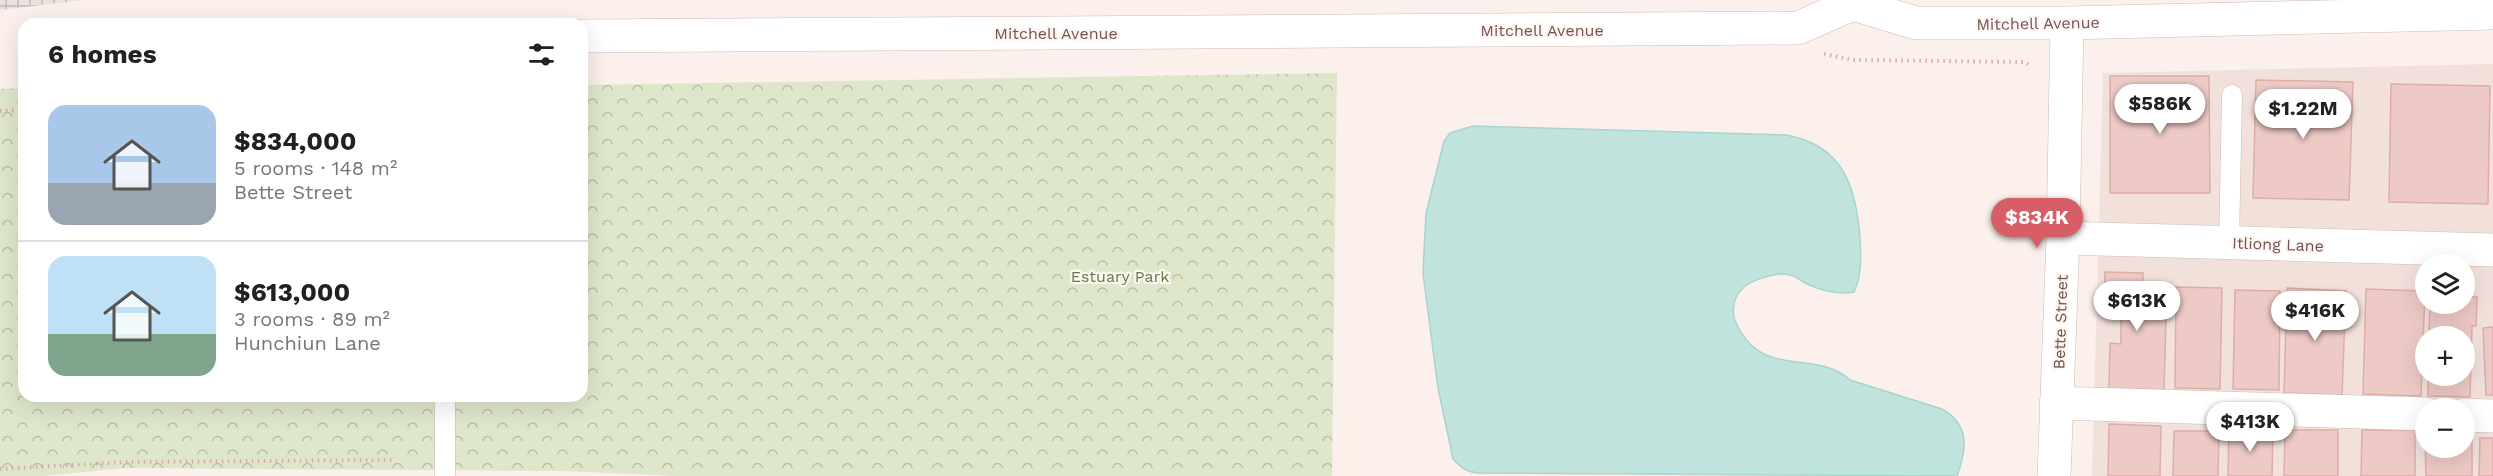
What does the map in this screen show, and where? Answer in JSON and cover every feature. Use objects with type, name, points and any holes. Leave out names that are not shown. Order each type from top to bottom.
[{"type":"street","name":"Mitchell Avenue","points":[[588,36],[1798,28],[1853,2],[1916,23],[2067,23],[2418,7],[2493,13]]},
{"type":"street","name":"Bette Street","points":[[2054,476],[2063,238],[2067,23]]},
{"type":"street","name":"Itliong Lane","points":[[2063,238],[2493,250]]},
{"type":"street","points":[[2056,403],[2415,414]]},
{"type":"street","points":[[2475,415],[2493,416]]},
{"type":"lane","points":[[2229,243],[2232,95]]},
{"type":"lane","points":[[445,402],[445,476]]},
{"type":"path","points":[[1822,54],[1853,60],[2025,62],[2032,67]]},
{"type":"path","points":[[0,111],[18,110]]},
{"type":"path","points":[[0,469],[124,462],[395,460]]},
{"type":"shaded area","points":[[0,0],[83,0],[0,10]]},
{"type":"shaded area","points":[[2493,64],[2493,476],[2092,476],[2103,73]]},
{"type":"green space","name":"Estuary Park","points":[[1337,73],[1332,476],[675,476],[561,471],[125,468],[43,476],[0,476],[0,89],[18,88],[18,402],[588,402],[588,85]]},
{"type":"water","points":[[1473,126],[1786,135],[1805,140],[1821,148],[1843,171],[1855,201],[1861,259],[1854,292],[1835,293],[1823,290],[1787,274],[1770,276],[1749,283],[1739,293],[1734,305],[1736,323],[1747,341],[1760,352],[1775,358],[1821,366],[1836,371],[1850,380],[1942,409],[1951,415],[1958,422],[1964,438],[1963,456],[1957,476],[1479,473],[1462,467],[1453,459],[1438,388],[1423,273],[1426,213],[1444,141],[1450,133]]},
{"type":"building","points":[[2110,76],[2209,76],[2210,193],[2110,193]]},
{"type":"building","points":[[2256,80],[2353,82],[2349,200],[2253,198]]},
{"type":"building","points":[[2391,84],[2490,86],[2488,204],[2389,202]]},
{"type":"building","points":[[2105,272],[2143,273],[2143,285],[2167,285],[2164,390],[2109,389],[2110,343],[2121,344],[2121,315],[2104,315]]},
{"type":"building","points":[[2176,287],[2222,288],[2220,389],[2175,388]]},
{"type":"building","points":[[2287,288],[2346,291],[2342,395],[2284,393]]},
{"type":"building","points":[[2366,289],[2415,291],[2415,314],[2424,314],[2424,326],[2415,326],[2415,386],[2421,386],[2421,396],[2363,394]]},
{"type":"building","points":[[2235,290],[2280,291],[2279,390],[2233,389]]},
{"type":"building","points":[[2475,297],[2477,297],[2476,326],[2429,326],[2430,314],[2475,314]]},
{"type":"building","points":[[2493,327],[2493,395],[2486,395],[2483,328]]},
{"type":"building","points":[[2428,386],[2470,386],[2470,397],[2428,396]]},
{"type":"building","points":[[2109,424],[2161,426],[2160,476],[2108,476]]},
{"type":"building","points":[[2229,429],[2273,430],[2272,476],[2228,476]]},
{"type":"building","points":[[2285,430],[2338,430],[2338,476],[2284,476]]},
{"type":"building","points":[[2362,430],[2415,430],[2415,476],[2361,476]]},
{"type":"building","points":[[2174,431],[2219,431],[2218,476],[2173,476]]},
{"type":"building","points":[[2480,438],[2493,438],[2493,476],[2479,476]]},
{"type":"building","points":[[2426,458],[2472,458],[2472,476],[2426,476]]}]
